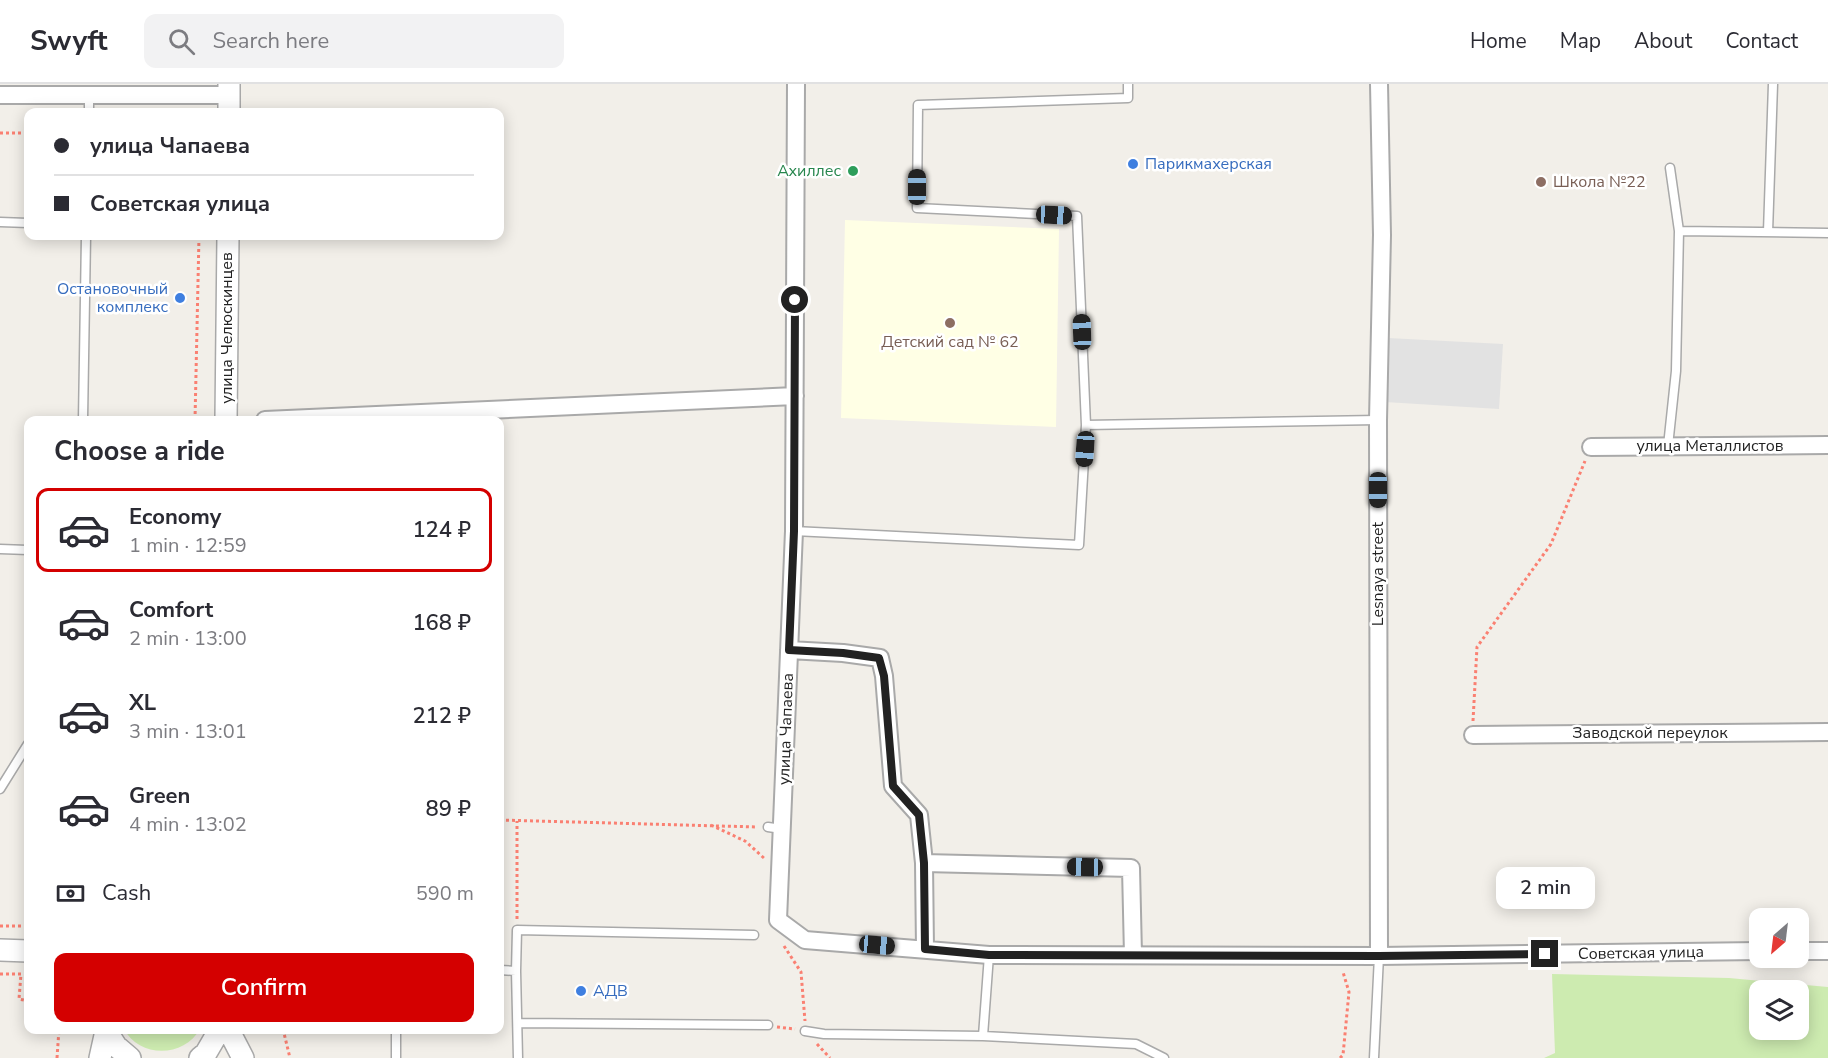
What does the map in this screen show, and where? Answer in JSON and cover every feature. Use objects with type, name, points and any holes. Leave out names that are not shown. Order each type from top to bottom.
[{"type":"street","name":"улица Чапаева","points":[[796,84],[794,531],[789,650],[776,826],[778,920],[805,940]]},
{"type":"street","name":"Lesnaya street","points":[[1379,84],[1382,235],[1378,420],[1379,956]]},
{"type":"street","points":[[0,95],[229,97]]},
{"type":"street","name":"улица Челюскинцев","points":[[226,416],[228,240]]},
{"type":"street","points":[[353,416],[795,396]]},
{"type":"street","name":"улица Металлистов","points":[[1591,447],[1828,445]]},
{"type":"street","points":[[789,650],[879,658],[884,676],[893,786],[919,815],[924,863],[925,949]]},
{"type":"street","name":"Заводской переулок","points":[[1473,735],[1828,732]]},
{"type":"street","points":[[924,863],[1131,868],[1132,955]]},
{"type":"street","name":"Советская улица","points":[[805,940],[989,955],[1379,956],[1749,951]]},
{"type":"street","points":[[0,950],[24,951]]},
{"type":"street","points":[[1809,951],[1828,951]]},
{"type":"street","points":[[100,1058],[105,1034]]},
{"type":"street","points":[[108,1034],[116,1046],[130,1058]]},
{"type":"street","points":[[200,1058],[206,1053],[217,1034]]},
{"type":"street","points":[[231,1034],[243,1058]]},
{"type":"lane","points":[[794,531],[1079,545],[1086,425],[1077,216],[917,208],[918,105],[1128,98],[1128,84]]},
{"type":"lane","points":[[1768,232],[1773,84]]},
{"type":"lane","points":[[89,94],[89,108]]},
{"type":"lane","points":[[1668,446],[1676,371],[1679,231],[1670,168]]},
{"type":"lane","points":[[0,222],[24,223]]},
{"type":"lane","points":[[1679,231],[1828,233]]},
{"type":"lane","points":[[83,416],[86,240]]},
{"type":"lane","points":[[1086,425],[1378,420]]},
{"type":"lane","points":[[0,549],[24,550]]},
{"type":"lane","points":[[0,789],[24,750]]},
{"type":"lane","points":[[518,1058],[517,930],[754,935]]},
{"type":"lane","points":[[983,1036],[989,955]]},
{"type":"lane","points":[[1374,1058],[1379,956]]},
{"type":"lane","points":[[504,970],[516,971]]},
{"type":"lane","points":[[519,1023],[768,1025]]},
{"type":"lane","points":[[805,1030],[824,1034],[983,1036],[1136,1044],[1164,1058]]},
{"type":"lane","points":[[396,1034],[396,1058]]},
{"type":"path","points":[[0,133],[24,133]]},
{"type":"path","points":[[195,416],[199,240]]},
{"type":"path","points":[[1473,735],[1477,647],[1551,544],[1591,447]]},
{"type":"path","points":[[504,820],[776,826]]},
{"type":"path","points":[[517,820],[517,930]]},
{"type":"path","points":[[0,926],[24,926]]},
{"type":"path","points":[[1338,956],[1349,992],[1343,1055],[1340,1058]]},
{"type":"path","points":[[0,974],[21,974],[19,999],[24,1000]]},
{"type":"path","points":[[768,1025],[805,1030]]},
{"type":"path","points":[[57,1058],[59,1034]]},
{"type":"path","points":[[284,1034],[290,1058]]},
{"type":"shaded area","name":"Детский сад № 62","points":[[845,220],[1059,229],[1056,427],[841,418]]},
{"type":"shaded area","points":[[1388,338],[1503,344],[1499,409],[1385,402]]},
{"type":"green space","points":[[1552,974],[1751,980],[1749,980],[1749,1040],[1809,1040],[1809,985],[1828,987],[1828,1058],[1544,1058],[1555,1053]]},
{"type":"green space","points":[[128,1034],[196,1034],[183,1045],[162,1051],[150,1049],[131,1039]]},
{"type":"place","name":"Парикмахерская","points":[[1133,164]]},
{"type":"place","name":"Ахиллес","points":[[853,171]]},
{"type":"place","name":"Школа №22","points":[[1541,182]]},
{"type":"place","name":"Остановочный комплекс","points":[[180,298]]},
{"type":"place","name":"Детский сад № 62","points":[[950,323]]},
{"type":"place","name":"АДВ","points":[[581,991]]},
{"type":"route","points":[[795,300],[794,531],[789,650],[879,658],[884,676],[893,786],[919,815],[924,863],[925,949],[989,955],[1545,954]]}]
